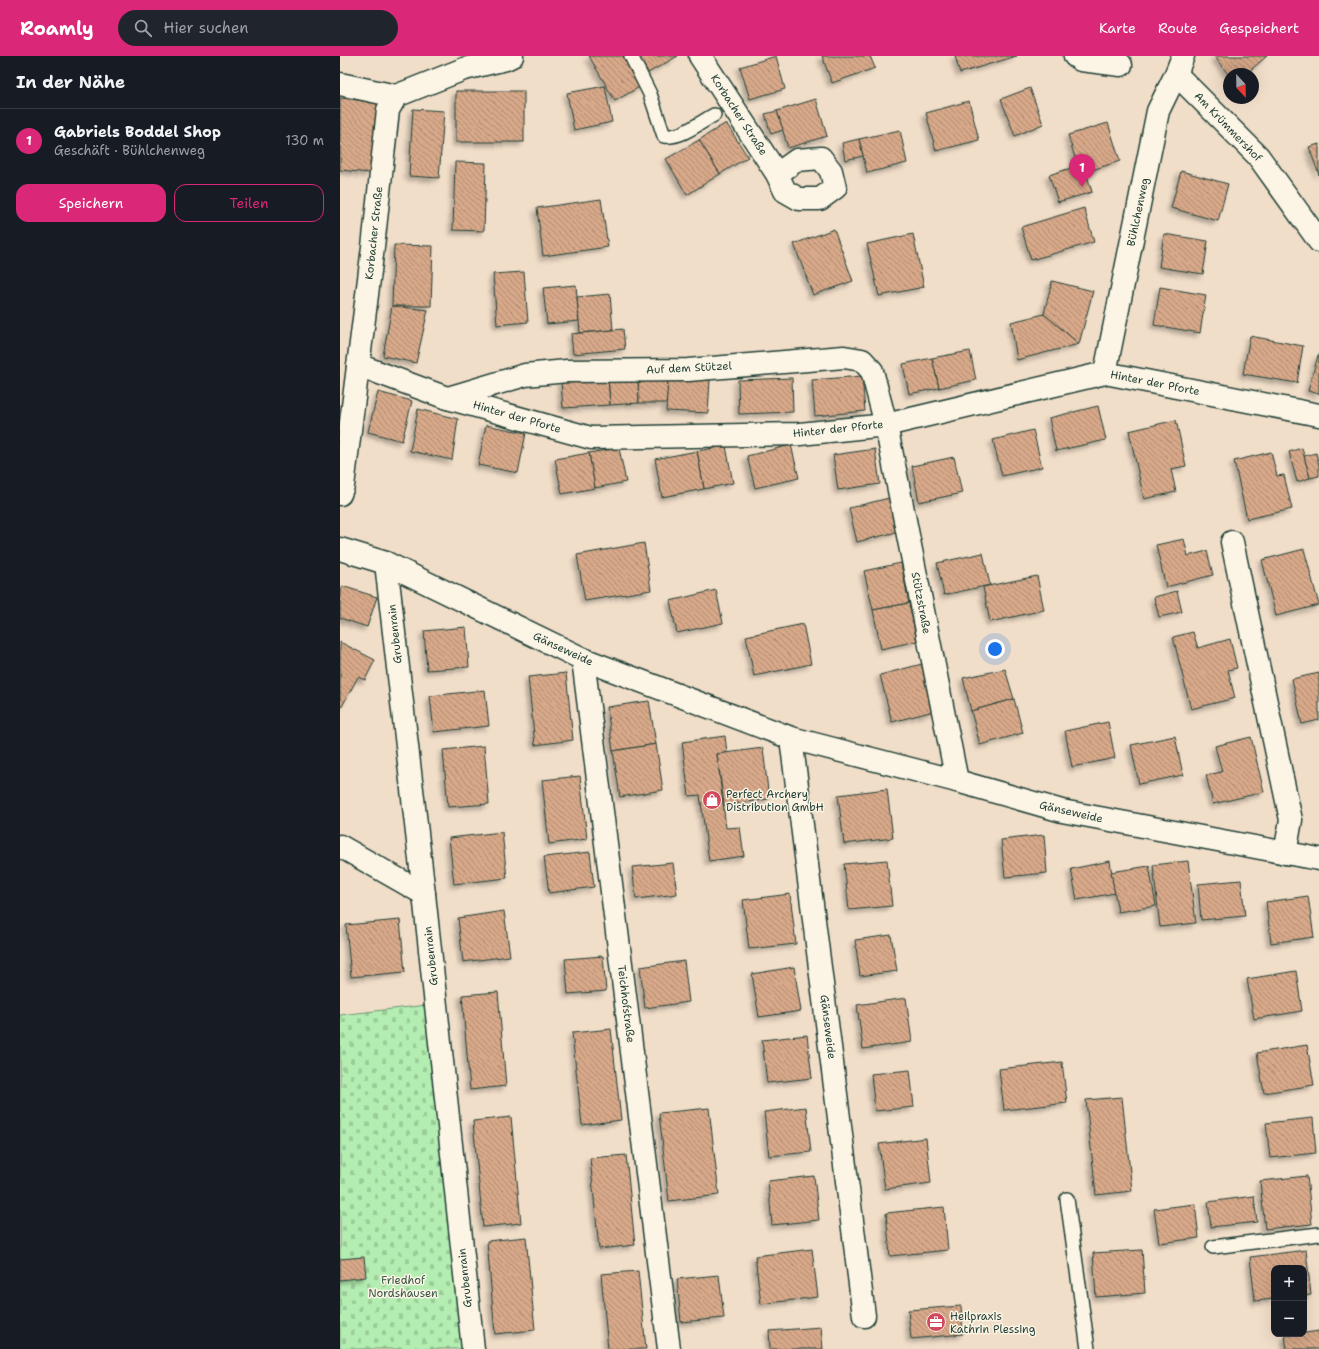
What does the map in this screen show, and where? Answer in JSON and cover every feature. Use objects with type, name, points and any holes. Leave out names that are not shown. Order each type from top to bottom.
[{"type":"street","points":[[340,84],[396,96],[463,63],[506,59],[512,56]]},
{"type":"street","name":"Korbacher Straße","points":[[700,56],[777,174]]},
{"type":"street","points":[[1075,56],[1081,60],[1121,65]]},
{"type":"street","name":"Am Krümmershof","points":[[1179,65],[1258,156],[1319,241]]},
{"type":"street","name":"Bühlchenweg","points":[[1105,372],[1158,111],[1179,65]]},
{"type":"street","name":"Korbacher Straße","points":[[340,494],[343,486],[388,110],[396,96]]},
{"type":"street","name":"Auf dem Stützel","points":[[447,398],[525,376],[567,371],[688,370],[844,357],[862,360],[872,371],[886,425]]},
{"type":"street","name":"Hinter der Pforte","points":[[358,365],[447,398],[590,438],[800,434],[886,425],[1105,372],[1319,416]]},
{"type":"street","name":"Stützstraße","points":[[886,425],[957,781]]},
{"type":"street","points":[[1232,542],[1290,820],[1285,853]]},
{"type":"street","name":"Gänseweide","points":[[340,549],[386,563],[583,659],[792,738],[957,781],[1062,811],[1319,859]]},
{"type":"street","name":"Grubenrain","points":[[386,563],[424,894],[472,1349]]},
{"type":"street","name":"Teichhofstraße","points":[[583,659],[669,1349]]},
{"type":"street","name":"Gänseweide","points":[[792,738],[864,1316]]},
{"type":"street","points":[[340,846],[424,894]]},
{"type":"lane","points":[[631,56],[650,94],[664,136],[672,136],[681,133],[714,115]]},
{"type":"lane","points":[[1067,1199],[1088,1349]]},
{"type":"lane","points":[[1213,1247],[1319,1234]]},
{"type":"green space","name":"Friedhof Nordshausen","points":[[436,1004],[473,1349],[340,1349],[340,1015]]},
{"type":"building","points":[[589,56],[627,56],[643,85],[615,101]]},
{"type":"building","points":[[639,56],[678,56],[648,73]]},
{"type":"building","points":[[776,56],[785,89],[750,99],[740,67]]},
{"type":"building","points":[[822,56],[870,56],[875,68],[832,83]]},
{"type":"building","points":[[955,56],[1017,56],[960,73]]},
{"type":"building","points":[[1214,56],[1267,56],[1253,68],[1223,68]]},
{"type":"building","points":[[605,86],[612,122],[574,130],[567,93]]},
{"type":"building","points":[[1030,88],[1043,124],[1015,136],[1001,99]]},
{"type":"building","points":[[456,91],[524,91],[524,142],[456,142]]},
{"type":"building","points":[[340,98],[378,102],[370,173],[340,170]]},
{"type":"building","points":[[816,99],[827,136],[788,148],[777,111]]},
{"type":"building","points":[[969,101],[979,140],[936,151],[926,113]]},
{"type":"building","points":[[413,109],[444,111],[439,178],[409,176]]},
{"type":"building","points":[[777,111],[783,130],[771,134],[765,114]]},
{"type":"building","points":[[726,123],[748,157],[720,174],[699,140]]},
{"type":"building","points":[[1108,123],[1120,161],[1080,174],[1068,135]]},
{"type":"building","points":[[900,130],[907,163],[867,173],[859,139]]},
{"type":"building","points":[[859,139],[863,156],[845,160],[842,143]]},
{"type":"building","points":[[699,140],[720,174],[687,195],[666,159]]},
{"type":"building","points":[[1319,144],[1319,175],[1309,147]]},
{"type":"building","points":[[455,162],[486,163],[484,231],[453,230]]},
{"type":"building","points":[[1077,166],[1080,174],[1086,172],[1092,192],[1058,202],[1049,175]]},
{"type":"building","points":[[1181,171],[1228,184],[1218,221],[1171,208]]},
{"type":"building","points":[[601,199],[608,247],[543,256],[537,208]]},
{"type":"building","points":[[1084,208],[1094,242],[1031,260],[1021,227]]},
{"type":"building","points":[[834,229],[853,281],[813,295],[794,244]]},
{"type":"building","points":[[913,234],[924,287],[879,296],[867,244]]},
{"type":"building","points":[[1164,234],[1208,241],[1203,274],[1159,267]]},
{"type":"building","points":[[394,245],[433,246],[431,306],[392,306]]},
{"type":"building","points":[[524,272],[528,322],[497,325],[493,274]]},
{"type":"building","points":[[1052,281],[1093,291],[1079,344],[1044,314]]},
{"type":"building","points":[[576,285],[579,321],[547,324],[543,288]]},
{"type":"building","points":[[1160,287],[1206,295],[1200,333],[1154,325]]},
{"type":"building","points":[[610,294],[613,330],[580,333],[577,297]]},
{"type":"building","points":[[392,306],[428,310],[416,363],[383,356]]},
{"type":"building","points":[[1044,314],[1079,344],[1017,360],[1011,322]]},
{"type":"building","points":[[623,329],[625,349],[573,354],[571,334]]},
{"type":"building","points":[[1250,336],[1303,346],[1297,383],[1243,374]]},
{"type":"building","points":[[970,351],[976,380],[939,388],[932,358]]},
{"type":"building","points":[[1319,355],[1319,394],[1308,391]]},
{"type":"building","points":[[932,358],[939,388],[909,394],[903,364]]},
{"type":"building","points":[[862,376],[865,411],[815,416],[812,380]]},
{"type":"building","points":[[638,377],[639,403],[610,405],[608,378]]},
{"type":"building","points":[[638,377],[668,378],[667,403],[639,403]]},
{"type":"building","points":[[608,378],[610,405],[563,408],[561,381]]},
{"type":"building","points":[[668,378],[710,380],[708,413],[666,411]]},
{"type":"building","points":[[792,378],[793,412],[739,414],[738,380]]},
{"type":"building","points":[[378,392],[412,401],[402,441],[368,432]]},
{"type":"building","points":[[1098,406],[1106,440],[1056,451],[1049,418]]},
{"type":"building","points":[[418,409],[458,419],[452,460],[410,451]]},
{"type":"building","points":[[1176,420],[1186,466],[1171,469],[1176,492],[1144,499],[1129,431]]},
{"type":"building","points":[[486,425],[526,433],[518,473],[478,465]]},
{"type":"building","points":[[1033,430],[1042,467],[1002,476],[993,440]]},
{"type":"building","points":[[791,445],[799,478],[755,488],[747,456]]},
{"type":"building","points":[[726,446],[733,483],[704,489],[697,451]]},
{"type":"building","points":[[619,448],[626,482],[595,488],[589,453]]},
{"type":"building","points":[[1302,448],[1310,478],[1297,482],[1289,452]]},
{"type":"building","points":[[875,449],[880,484],[838,490],[833,455]]},
{"type":"building","points":[[697,451],[704,489],[662,497],[655,459]]},
{"type":"building","points":[[1271,452],[1277,476],[1284,475],[1292,509],[1247,519],[1234,461]]},
{"type":"building","points":[[589,453],[595,488],[562,494],[555,459]]},
{"type":"building","points":[[1316,453],[1319,465],[1319,476],[1310,478],[1304,456]]},
{"type":"building","points":[[954,457],[962,493],[919,502],[912,466]]},
{"type":"building","points":[[889,498],[897,532],[857,542],[849,508]]},
{"type":"building","points":[[1184,539],[1188,556],[1207,551],[1213,575],[1166,587],[1156,545]]},
{"type":"building","points":[[644,543],[651,590],[585,601],[577,555]]},
{"type":"building","points":[[1304,549],[1319,605],[1276,616],[1262,560]]},
{"type":"building","points":[[983,553],[990,585],[944,595],[937,563]]},
{"type":"building","points":[[901,563],[909,603],[873,610],[864,571]]},
{"type":"building","points":[[1037,576],[1044,610],[990,622],[983,587]]},
{"type":"building","points":[[342,586],[377,597],[367,627],[340,618],[340,592]]},
{"type":"building","points":[[716,590],[723,623],[677,633],[670,601]]},
{"type":"building","points":[[1177,591],[1182,612],[1159,617],[1154,597]]},
{"type":"building","points":[[909,603],[917,641],[881,649],[873,610]]},
{"type":"building","points":[[803,624],[811,664],[754,676],[746,636]]},
{"type":"building","points":[[466,627],[469,667],[427,670],[424,631]]},
{"type":"building","points":[[1193,632],[1198,648],[1230,639],[1237,668],[1228,670],[1235,698],[1191,709],[1173,637]]},
{"type":"building","points":[[340,642],[375,660],[365,680],[358,677],[340,710]]},
{"type":"building","points":[[922,664],[934,711],[892,722],[880,675]]},
{"type":"building","points":[[1005,669],[1014,699],[971,711],[963,678]]},
{"type":"building","points":[[566,673],[573,740],[535,745],[528,677]]},
{"type":"building","points":[[1319,673],[1319,720],[1302,724],[1292,679]]},
{"type":"building","points":[[485,690],[489,726],[434,732],[430,696]]},
{"type":"building","points":[[1014,699],[1023,733],[980,745],[971,711]]},
{"type":"building","points":[[649,701],[656,744],[613,751],[607,707]]},
{"type":"building","points":[[1108,722],[1115,758],[1072,767],[1065,731]]},
{"type":"building","name":"Perfect Archery Distribution GmbH","points":[[725,736],[727,753],[717,754],[726,828],[740,827],[744,856],[709,861],[700,795],[689,796],[682,742]]},
{"type":"building","points":[[1175,736],[1183,775],[1139,784],[1131,745]]},
{"type":"building","points":[[1251,737],[1264,792],[1213,804],[1206,775],[1222,772],[1215,746]]},
{"type":"building","points":[[656,744],[663,790],[620,797],[613,751]]},
{"type":"building","points":[[484,746],[489,804],[448,807],[443,750]]},
{"type":"building","points":[[763,748],[769,799],[724,805],[717,754]]},
{"type":"building","points":[[580,776],[587,839],[549,844],[542,780]]},
{"type":"building","points":[[887,789],[893,838],[844,844],[838,795]]},
{"type":"building","points":[[502,832],[507,878],[454,884],[449,838]]},
{"type":"building","points":[[1044,835],[1047,873],[1005,877],[1001,840]]},
{"type":"building","points":[[590,852],[594,887],[549,893],[544,857]]},
{"type":"building","points":[[887,860],[892,906],[849,910],[844,864]]},
{"type":"building","points":[[1110,861],[1115,893],[1077,900],[1071,869]]},
{"type":"building","points":[[1188,861],[1196,923],[1160,927],[1153,865]]},
{"type":"building","points":[[673,863],[677,894],[636,899],[632,867]]},
{"type":"building","points":[[1149,866],[1156,906],[1118,912],[1111,872]]},
{"type":"building","points":[[1241,880],[1245,916],[1201,920],[1198,884]]},
{"type":"building","points":[[790,894],[796,944],[749,949],[743,900]]},
{"type":"building","points":[[1308,896],[1314,937],[1271,943],[1266,902]]},
{"type":"building","points":[[504,911],[510,956],[463,962],[458,918]]},
{"type":"building","points":[[400,920],[405,972],[351,977],[346,925]]},
{"type":"building","points":[[891,935],[897,971],[860,976],[855,940]]},
{"type":"building","points":[[603,956],[606,991],[568,994],[565,959]]},
{"type":"building","points":[[684,961],[689,1002],[645,1008],[640,967]]},
{"type":"building","points":[[794,967],[801,1011],[759,1017],[752,974]]},
{"type":"building","points":[[1296,971],[1302,1011],[1254,1019],[1247,979]]},
{"type":"building","points":[[498,992],[506,1086],[470,1090],[462,995]]},
{"type":"building","points":[[906,998],[912,1042],[863,1049],[857,1005]]},
{"type":"building","points":[[611,1029],[621,1120],[582,1125],[572,1033]]},
{"type":"building","points":[[807,1035],[812,1078],[767,1083],[762,1040]]},
{"type":"building","points":[[1307,1045],[1314,1085],[1264,1093],[1257,1053]]},
{"type":"building","points":[[1062,1062],[1067,1103],[1004,1110],[999,1069]]},
{"type":"building","points":[[910,1070],[914,1107],[875,1111],[871,1074]]},
{"type":"building","points":[[1122,1097],[1132,1191],[1096,1195],[1086,1100]]},
{"type":"building","points":[[806,1107],[811,1152],[769,1156],[764,1112]]},
{"type":"building","points":[[709,1108],[719,1195],[669,1201],[659,1113]]},
{"type":"building","points":[[511,1117],[521,1223],[483,1227],[473,1121]]},
{"type":"building","points":[[1313,1118],[1316,1153],[1270,1158],[1266,1123]]},
{"type":"building","points":[[926,1138],[931,1183],[885,1189],[879,1144]]},
{"type":"building","points":[[626,1155],[635,1245],[599,1249],[590,1158]]},
{"type":"building","points":[[814,1176],[819,1220],[772,1225],[768,1181]]},
{"type":"building","points":[[1307,1176],[1312,1224],[1265,1229],[1260,1181]]},
{"type":"building","points":[[1254,1196],[1257,1222],[1211,1227],[1208,1202]]},
{"type":"building","points":[[1195,1204],[1199,1238],[1159,1243],[1154,1209]]},
{"type":"building","points":[[944,1207],[948,1250],[890,1256],[886,1213]]},
{"type":"building","points":[[526,1237],[535,1330],[495,1334],[487,1241]]},
{"type":"building","points":[[812,1249],[818,1297],[761,1304],[755,1256]]},
{"type":"building","points":[[1142,1250],[1145,1293],[1096,1297],[1093,1253]]},
{"type":"building","points":[[1306,1250],[1311,1295],[1307,1296],[1307,1265],[1271,1265],[1271,1299],[1255,1301],[1250,1257]]},
{"type":"building","points":[[364,1257],[366,1277],[340,1280],[340,1259]]},
{"type":"building","points":[[638,1271],[646,1349],[608,1349],[601,1274]]},
{"type":"building","points":[[719,1275],[724,1318],[681,1322],[677,1279]]},
{"type":"building","name":"Heilpraxis Kathrin Plessing","points":[[961,1306],[963,1334],[911,1339],[908,1310]]},
{"type":"building","points":[[821,1327],[823,1349],[770,1349],[769,1331]]},
{"type":"building","points":[[1319,1331],[1319,1349],[1287,1349],[1285,1337],[1307,1337],[1307,1333]]},
{"type":"place","name":"Gabriels Boddel Shop","points":[[1082,187]]},
{"type":"place","name":"Perfect Archery Distribution GmbH","points":[[712,800]]},
{"type":"place","name":"Heilpraxis Kathrin Plessing","points":[[936,1322]]}]
